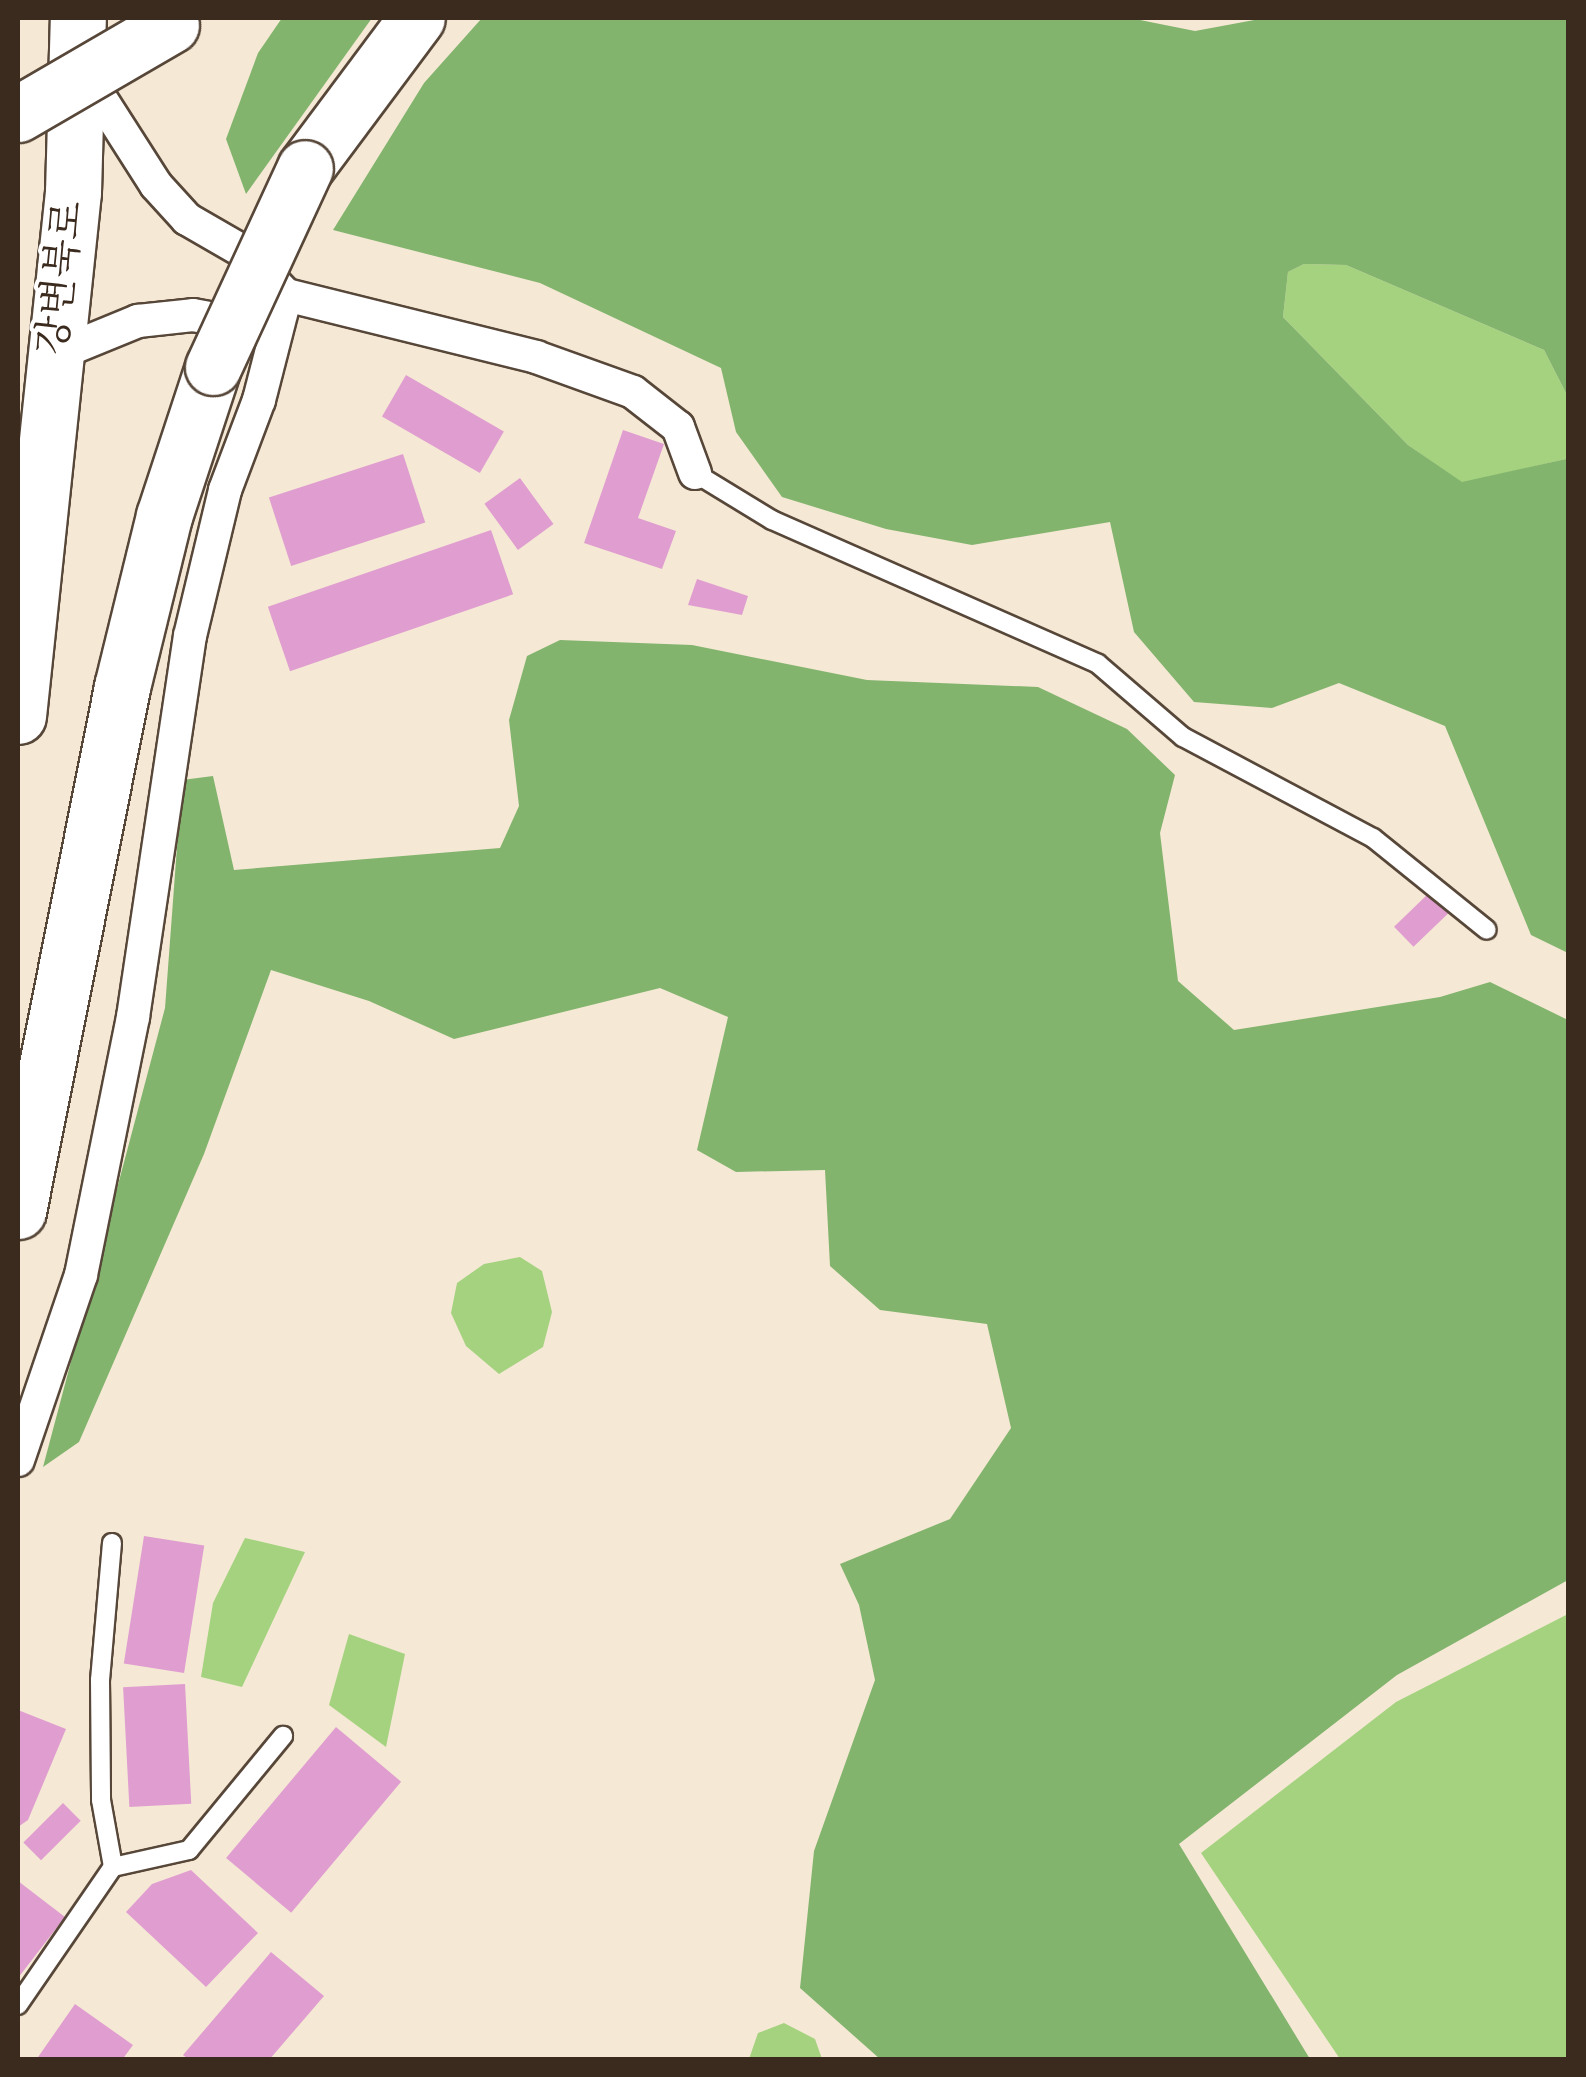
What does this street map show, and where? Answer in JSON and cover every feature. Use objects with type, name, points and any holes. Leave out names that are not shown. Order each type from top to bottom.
[{"type":"highway","points":[[18,1211],[122,687],[164,516],[213,367],[305,168],[417,18]]},
{"type":"highway","points":[[18,114],[178,21]]},
{"type":"highway","name":"강변북로","points":[[18,716],[73,192],[78,40]]},
{"type":"street","points":[[78,40],[156,185],[187,219],[246,254],[286,296],[536,357],[634,392],[678,427],[695,473]]},
{"type":"street","points":[[18,1460],[81,1275],[133,1017],[190,636],[225,490],[286,296]]},
{"type":"street","points":[[55,354],[156,319],[193,315],[276,330]]},
{"type":"lane","points":[[695,473],[772,520],[1098,664],[1182,737],[1374,838],[1487,930]]},
{"type":"lane","points":[[112,1543],[100,1680],[101,1800],[114,1867]]},
{"type":"lane","points":[[18,2005],[114,1867],[189,1850],[283,1736]]},
{"type":"green space","points":[[282,18],[372,18],[246,194],[226,139],[258,53]]},
{"type":"green space","points":[[482,18],[1130,18],[1195,31],[1265,18],[1568,18],[1568,397],[1544,350],[1346,265],[1304,264],[1288,272],[1283,317],[1408,445],[1462,482],[1566,459],[1568,449],[1568,953],[1531,935],[1445,726],[1339,683],[1272,708],[1194,702],[1134,632],[1110,522],[972,545],[886,529],[782,497],[736,432],[721,368],[540,283],[333,230],[424,83]]},
{"type":"green space","points":[[1304,264],[1346,265],[1544,350],[1568,397],[1566,459],[1462,483],[1408,445],[1283,317],[1288,272]]},
{"type":"green space","points":[[560,640],[692,645],[867,680],[1038,687],[1127,729],[1175,775],[1160,833],[1178,981],[1234,1030],[1440,997],[1490,982],[1568,1020],[1568,1580],[1397,1675],[1179,1844],[1310,2059],[880,2059],[800,1988],[814,1851],[875,1680],[859,1605],[840,1564],[950,1519],[1011,1428],[987,1324],[880,1310],[830,1266],[825,1170],[736,1172],[697,1150],[728,1017],[660,988],[454,1039],[369,1001],[271,970],[204,1154],[79,1442],[43,1467],[165,1008],[182,780],[213,776],[234,870],[500,848],[519,806],[509,720],[527,656]]},
{"type":"green space","points":[[520,1257],[542,1271],[552,1312],[543,1347],[499,1374],[466,1346],[451,1313],[457,1283],[484,1264]]},
{"type":"green space","points":[[245,1538],[305,1552],[242,1687],[201,1677],[213,1603]]},
{"type":"green space","points":[[1568,1614],[1568,2059],[1340,2059],[1201,1853],[1396,1702]]},
{"type":"green space","points":[[349,1634],[405,1654],[386,1747],[329,1705]]},
{"type":"green space","points":[[784,2023],[815,2039],[822,2059],[749,2059],[758,2033]]},
{"type":"building","points":[[406,375],[504,432],[480,473],[382,417]]},
{"type":"building","points":[[623,430],[664,444],[638,518],[676,531],[662,569],[584,543]]},
{"type":"building","points":[[403,454],[425,522],[291,566],[269,498]]},
{"type":"building","points":[[520,478],[554,524],[518,550],[484,504]]},
{"type":"building","points":[[491,530],[513,594],[290,671],[268,607]]},
{"type":"building","points":[[697,579],[748,596],[742,615],[688,605]]},
{"type":"building","points":[[1430,892],[1449,912],[1413,947],[1394,927]]},
{"type":"building","points":[[144,1536],[204,1546],[184,1673],[124,1663]]},
{"type":"building","points":[[185,1684],[191,1804],[129,1807],[123,1687]]},
{"type":"building","points":[[18,1710],[66,1729],[28,1820],[18,1827]]},
{"type":"building","points":[[336,1727],[401,1782],[291,1913],[226,1858]]},
{"type":"building","points":[[63,1803],[81,1821],[41,1860],[23,1843]]},
{"type":"building","points":[[191,1870],[258,1933],[206,1987],[126,1912],[152,1884]]},
{"type":"building","points":[[18,1881],[65,1917],[18,1978]]},
{"type":"building","points":[[271,1952],[324,1996],[269,2060],[189,2060],[183,2055]]},
{"type":"building","points":[[75,2004],[133,2045],[122,2060],[36,2060]]}]
